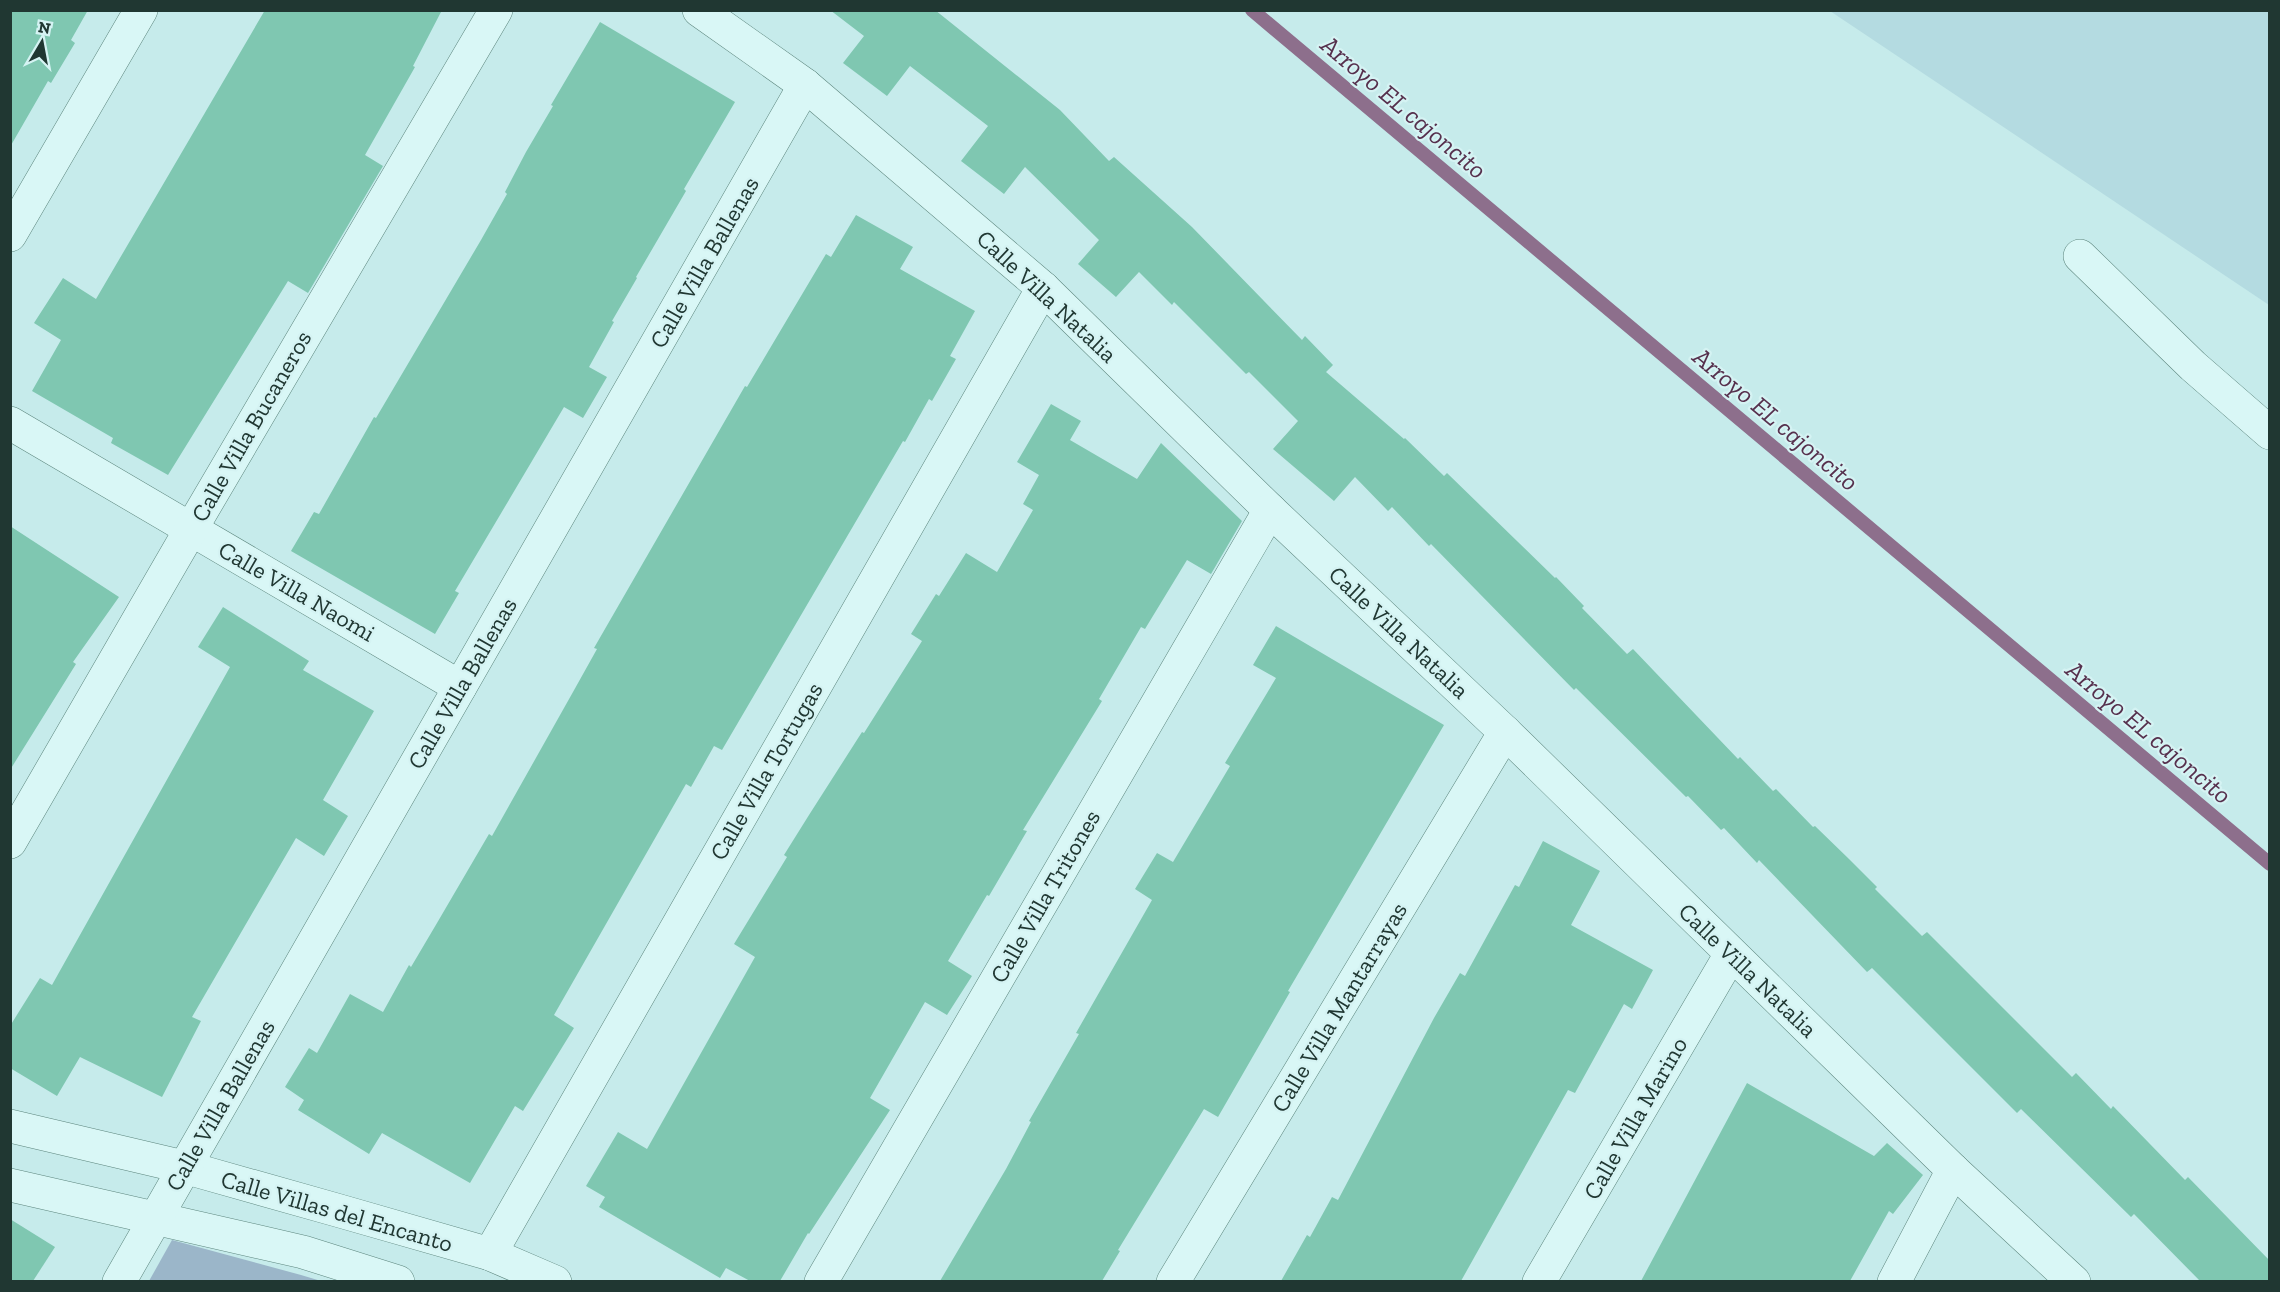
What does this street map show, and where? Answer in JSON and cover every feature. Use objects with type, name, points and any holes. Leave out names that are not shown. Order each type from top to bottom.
[{"type":"street","points":[[10,235],[141,10]]},
{"type":"street","name":"Calle Villa Bucaneros","points":[[15,825],[496,10]]},
{"type":"street","name":"Calle Villa Natalia","points":[[699,10],[805,85],[1043,288],[1270,510],[1504,732],[1953,1170],[2074,1281]]},
{"type":"street","name":"Calle Villa Ballenas","points":[[119,1281],[805,85]]},
{"type":"street","points":[[2080,256],[2193,366],[2270,433]]},
{"type":"street","name":"Calle Villa Tortugas","points":[[490,1254],[1043,288]]},
{"type":"street","name":"Calle Villa Naomi","points":[[10,423],[460,687]]},
{"type":"street","name":"Calle Villa Tritones","points":[[821,1281],[1270,510]]},
{"type":"street","name":"Calle Villa Mantarrayas","points":[[1173,1281],[1504,732]]},
{"type":"street","name":"Calle Villa Marino","points":[[1539,1281],[1731,954]]},
{"type":"street","name":"Calle Villas del Encanto","points":[[10,1126],[184,1167],[490,1254],[555,1281]]},
{"type":"street","points":[[1893,1281],[1953,1170]]},
{"type":"street","name":"Calle Villas del Encanto","points":[[10,1185],[303,1251],[398,1281]]},
{"type":"shaded area","points":[[1830,11],[2269,11],[2269,305]]},
{"type":"shaded area","points":[[172,1240],[301,1275],[321,1281],[149,1281]]},
{"type":"building","points":[[10,10],[88,10],[71,40],[75,43],[51,83],[48,81],[10,147]]},
{"type":"building","points":[[265,10],[442,10],[413,66],[415,67],[365,155],[383,166],[308,293],[288,281],[168,475],[111,443],[113,438],[32,391],[61,340],[34,323],[63,278],[96,299]]},
{"type":"building","points":[[830,10],[935,10],[1060,110],[1109,161],[1114,157],[1192,227],[1302,340],[1305,336],[1333,365],[1326,372],[1405,438],[1444,476],[1447,473],[1556,577],[1584,606],[1582,608],[1627,654],[1633,649],[1738,759],[1740,757],[1773,791],[1776,789],[1813,827],[1815,826],[1849,859],[1922,936],[1927,932],[2072,1077],[2076,1073],[2111,1109],[2113,1106],[2185,1180],[2188,1177],[2270,1261],[2270,1281],[2200,1281],[2134,1214],[2131,1217],[2021,1109],[2017,1113],[1872,968],[1867,972],[1759,860],[1757,863],[1724,828],[1721,830],[1576,688],[1574,690],[1392,507],[1388,511],[1355,477],[1334,501],[1273,449],[1298,421],[1249,372],[1246,374],[1174,302],[1172,305],[1139,272],[1116,297],[1078,264],[1099,240],[1025,167],[1004,194],[961,161],[988,126],[910,66],[887,96],[843,63],[864,36]]},
{"type":"building","points":[[600,22],[735,102],[684,189],[686,191],[636,277],[589,367],[607,377],[583,418],[564,407],[455,591],[459,593],[435,634],[291,551],[314,512],[319,514],[374,417],[376,418],[481,240],[507,194],[505,192],[526,152],[553,106],[551,105]]},
{"type":"building","points":[[856,215],[913,247],[900,269],[975,311],[950,356],[956,359],[932,401],[929,399],[905,442],[903,441],[722,750],[714,746],[691,787],[686,784],[554,1015],[574,1028],[523,1111],[515,1106],[470,1183],[382,1133],[369,1154],[298,1110],[304,1100],[285,1087],[309,1048],[317,1053],[350,994],[383,1012],[489,834],[492,836],[597,649],[594,648],[745,386],[747,387],[826,254],[831,257]]},
{"type":"building","points":[[1051,404],[1081,421],[1070,440],[1137,479],[1161,443],[1242,521],[1211,574],[1187,560],[1145,629],[1141,627],[1099,699],[1102,701],[1023,830],[1027,831],[948,961],[972,976],[947,1015],[925,1002],[870,1098],[890,1110],[808,1233],[780,1281],[750,1281],[726,1268],[720,1278],[599,1207],[605,1197],[586,1186],[618,1132],[647,1149],[755,957],[734,944],[787,857],[784,855],[922,641],[911,634],[936,594],[939,596],[966,553],[997,572],[1033,510],[1023,504],[1039,475],[1017,462]]},
{"type":"building","points":[[10,526],[119,597],[73,662],[76,664],[10,770]]},
{"type":"building","points":[[223,607],[309,661],[303,670],[374,711],[323,800],[348,816],[324,856],[296,838],[192,1017],[201,1021],[162,1097],[80,1057],[57,1096],[10,1068],[10,1026],[40,978],[52,985],[230,667],[198,647]]},
{"type":"building","points":[[1276,626],[1444,725],[1288,991],[1290,992],[1218,1117],[1204,1109],[1118,1250],[1120,1251],[1102,1281],[940,1281],[1006,1169],[1031,1122],[1029,1121],[1079,1034],[1076,1033],[1152,900],[1135,889],[1157,853],[1173,862],[1230,766],[1225,763],[1276,678],[1253,665]]},
{"type":"building","points":[[1543,841],[1600,871],[1571,925],[1653,970],[1632,1009],[1624,1004],[1575,1093],[1568,1090],[1461,1281],[1281,1281],[1307,1235],[1310,1237],[1332,1197],[1338,1200],[1434,1018],[1460,973],[1465,976],[1515,885],[1519,887]]},
{"type":"building","points":[[1747,1083],[1874,1156],[1887,1143],[1923,1175],[1893,1214],[1889,1211],[1850,1281],[1641,1281]]},
{"type":"building","points":[[10,1219],[55,1247],[33,1281],[10,1281]]},
{"type":"waterway","name":"Arroyo EL cajoncito","points":[[1252,10],[2270,864]]}]
